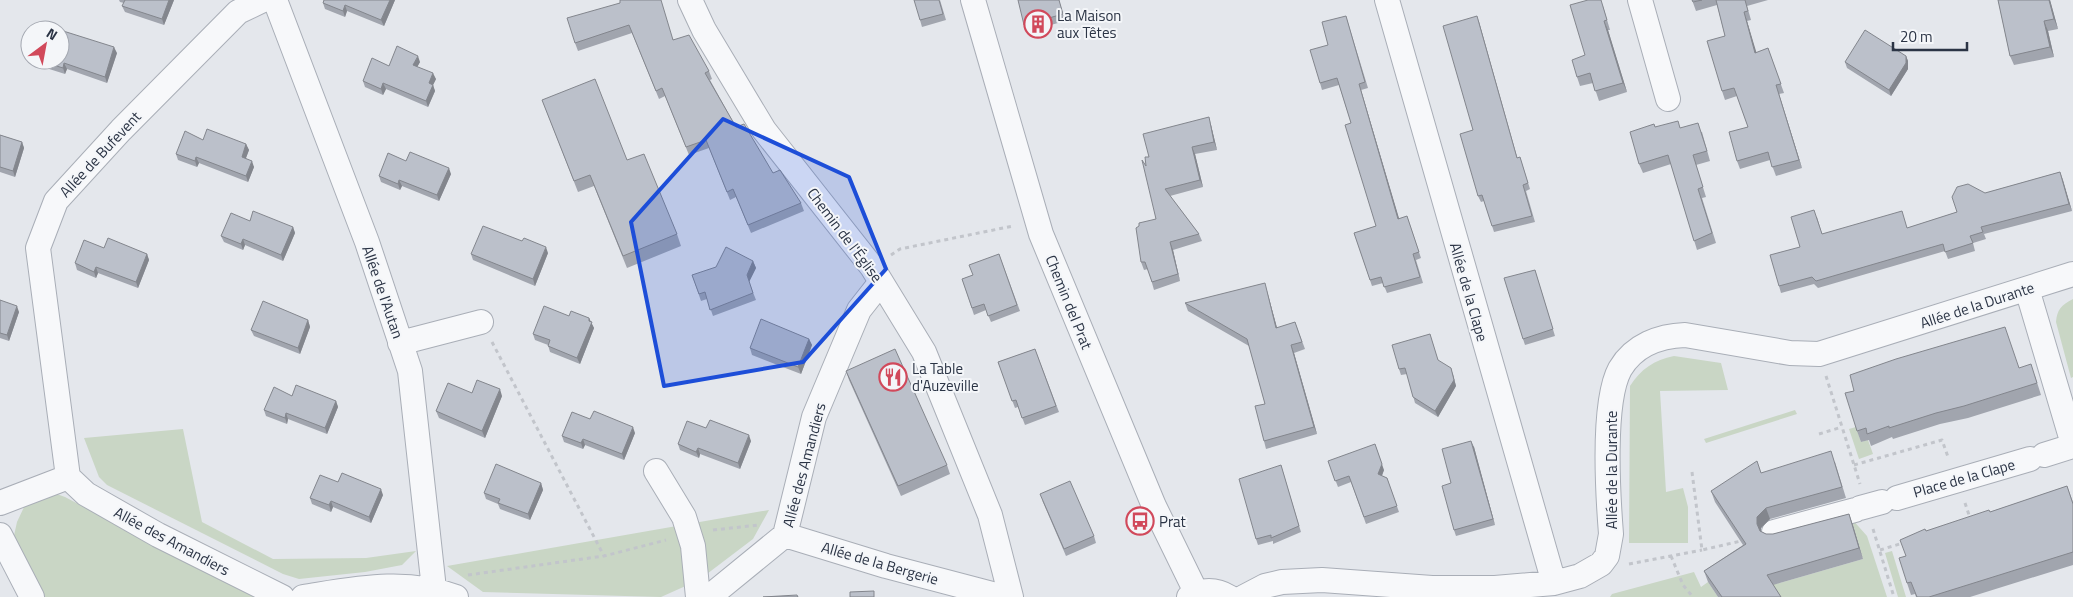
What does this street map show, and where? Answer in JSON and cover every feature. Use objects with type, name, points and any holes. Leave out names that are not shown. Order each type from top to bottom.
[{"type":"street","name":"Allée de Bufevent","points":[[68,477],[38,248],[56,201],[121,130],[238,12],[263,0]]},
{"type":"street","name":"Allée de l'Autan","points":[[275,0],[367,242],[410,371],[432,593]]},
{"type":"street","name":"Chemin de l'Église","points":[[690,0],[704,30],[764,130],[876,274],[924,352],[960,436],[990,516],[1011,597]]},
{"type":"street","name":"Chemin del Prat","points":[[973,0],[1036,221],[1154,506],[1193,595]]},
{"type":"street","name":"Allée de la Clape","points":[[1387,0],[1554,583]]},
{"type":"street","points":[[1640,0],[1668,99]]},
{"type":"street","name":"Allée des Amandiers","points":[[709,597],[785,535],[814,417],[876,274]]},
{"type":"street","name":"Allée de la Durante","points":[[1244,597],[1265,586],[1302,581],[1339,581],[1432,588],[1495,588],[1554,583],[1580,576],[1592,570],[1607,556],[1611,534],[1608,489],[1612,398],[1621,369],[1640,349],[1658,338],[1686,335],[1790,353],[1819,354],[2073,274]]},
{"type":"street","points":[[2027,288],[2073,445]]},
{"type":"street","points":[[400,343],[481,322]]},
{"type":"street","name":"Place de la Clape","points":[[1774,532],[2073,445]]},
{"type":"street","points":[[656,471],[684,517],[690,534],[698,597]]},
{"type":"street","points":[[0,504],[68,477]]},
{"type":"street","name":"Allée des Amandiers","points":[[68,477],[86,494],[158,535],[282,597]]},
{"type":"street","name":"Allée de la Bergerie","points":[[785,535],[886,566],[1004,597]]},
{"type":"street","points":[[0,536],[32,597]]},
{"type":"street","points":[[302,597],[360,588],[393,586],[456,597]]},
{"type":"street","points":[[1193,595],[1210,590],[1221,592],[1229,597]]},
{"type":"path","points":[[876,274],[900,250],[1036,221]]},
{"type":"path","points":[[481,322],[604,556]]},
{"type":"path","points":[[1819,354],[1854,465],[1872,505],[1880,550],[1894,597]]},
{"type":"path","points":[[1819,434],[1842,427]]},
{"type":"path","points":[[1854,465],[1942,440],[1972,523]]},
{"type":"path","points":[[1692,472],[1702,550]]},
{"type":"path","points":[[432,593],[464,576],[604,556],[690,534],[756,524],[785,535]]},
{"type":"path","points":[[1630,564],[1741,542]]},
{"type":"path","points":[[1880,550],[1907,542]]},
{"type":"path","points":[[1672,556],[1683,585],[1693,597]]},
{"type":"highlighted area","points":[[723,119],[849,177],[886,269],[803,362],[664,386],[631,222]]},
{"type":"green space","points":[[2073,299],[2073,377],[2071,378],[2056,322],[2060,308]]},
{"type":"green space","points":[[1674,356],[1721,363],[1728,390],[1660,391],[1666,492],[1683,488],[1688,507],[1688,543],[1629,543],[1630,386],[1649,366]]},
{"type":"green space","points":[[1795,410],[1797,414],[1706,443],[1704,439]]},
{"type":"green space","points":[[1856,427],[1861,442],[1868,440],[1873,454],[1859,459],[1849,429]]},
{"type":"green space","points":[[183,429],[202,522],[273,559],[366,558],[416,551],[402,565],[365,572],[299,579],[283,574],[107,485],[99,477],[84,438]]},
{"type":"green space","points":[[54,493],[65,497],[255,597],[42,597],[13,540],[17,522],[25,505]]},
{"type":"green space","points":[[769,510],[753,539],[699,580],[661,597],[483,592],[447,566]]},
{"type":"green space","points":[[1851,518],[1867,536],[1887,597],[1778,597],[1765,578],[1776,584],[1863,559]]},
{"type":"green space","points":[[1892,551],[1906,597],[1898,597],[1885,553]]},
{"type":"green space","points":[[1694,572],[1701,587],[1708,582],[1718,597],[1610,597],[1612,594]]},
{"type":"building","points":[[125,0],[169,0],[162,19],[122,6]]},
{"type":"building","points":[[324,0],[390,0],[381,20],[345,5],[343,11],[323,3]]},
{"type":"building","points":[[620,0],[661,0],[673,40],[689,35],[709,71],[705,73],[736,127],[744,124],[773,173],[780,170],[801,203],[748,225],[733,189],[727,192],[706,140],[686,147],[662,88],[656,91],[629,25],[575,43],[567,18],[620,3]]},
{"type":"building","points":[[914,0],[939,0],[943,14],[920,20]]},
{"type":"building","points":[[1018,0],[1059,0],[1063,14],[1024,25]]},
{"type":"building","points":[[1588,0],[1601,0],[1607,20],[1604,21],[1623,83],[1595,91],[1590,73],[1577,77],[1572,60],[1585,55],[1570,5]]},
{"type":"building","points":[[1716,0],[1745,0],[1748,11],[1744,12],[1755,53],[1768,48],[1781,84],[1776,85],[1799,160],[1772,167],[1768,152],[1737,161],[1729,132],[1748,127],[1734,88],[1722,91],[1707,41],[1725,36]]},
{"type":"building","points":[[1998,0],[2049,0],[2054,19],[2044,21],[2050,47],[2010,56]]},
{"type":"building","points":[[1346,16],[1365,82],[1359,84],[1398,219],[1407,216],[1419,252],[1413,254],[1420,277],[1384,287],[1381,277],[1370,280],[1354,233],[1376,226],[1345,125],[1351,123],[1337,78],[1320,83],[1310,50],[1328,45],[1322,22]]},
{"type":"building","points":[[1477,16],[1517,158],[1520,157],[1528,183],[1523,185],[1532,216],[1492,226],[1482,195],[1478,196],[1460,134],[1473,130],[1443,26]]},
{"type":"building","points":[[1865,30],[1906,56],[1906,63],[1889,90],[1845,62]]},
{"type":"building","points":[[70,33],[114,47],[105,77],[70,65]]},
{"type":"building","points":[[397,46],[418,56],[413,65],[433,73],[429,83],[433,85],[426,101],[383,83],[381,89],[363,81],[372,58],[389,66]]},
{"type":"building","points":[[595,79],[627,160],[644,154],[677,234],[623,256],[590,175],[574,181],[542,100]]},
{"type":"building","points":[[1209,117],[1214,142],[1192,147],[1200,180],[1165,189],[1199,234],[1170,242],[1178,274],[1152,282],[1145,262],[1141,262],[1136,228],[1139,226],[1139,223],[1156,219],[1142,160],[1146,166],[1145,157],[1149,157],[1143,134]]},
{"type":"building","points":[[1678,121],[1680,128],[1698,123],[1707,151],[1693,155],[1703,187],[1698,189],[1712,233],[1694,241],[1668,155],[1639,164],[1630,132],[1654,124],[1655,127]]},
{"type":"building","points":[[207,129],[246,144],[242,157],[252,161],[246,176],[196,157],[195,161],[176,154],[185,131],[203,140]]},
{"type":"building","points":[[0,135],[22,142],[13,171],[0,167]]},
{"type":"building","points":[[410,152],[449,168],[437,195],[399,180],[398,184],[379,176],[388,153],[406,161]]},
{"type":"building","points":[[2060,172],[2069,204],[1981,227],[1983,232],[1970,236],[1973,243],[1945,252],[1943,244],[1816,281],[1812,277],[1779,286],[1770,255],[1800,247],[1791,217],[1814,210],[1822,234],[1902,211],[1907,228],[1957,212],[1952,197],[1957,187],[1968,184],[1985,193]]},
{"type":"building","points":[[253,211],[293,227],[281,255],[243,239],[241,244],[221,236],[231,213],[250,221]]},
{"type":"building","points":[[483,226],[522,241],[524,238],[546,247],[533,279],[471,254]]},
{"type":"building","points":[[108,238],[147,254],[136,282],[96,267],[94,272],[75,263],[84,240],[104,248]]},
{"type":"building","points":[[726,247],[753,261],[747,275],[753,293],[710,310],[705,292],[699,294],[692,275],[716,267]]},
{"type":"building","points":[[999,254],[1017,305],[988,316],[984,304],[972,308],[962,279],[973,275],[969,265]]},
{"type":"building","points":[[1535,270],[1553,329],[1523,339],[1504,278]]},
{"type":"building","points":[[1265,283],[1276,328],[1295,322],[1302,342],[1291,345],[1314,427],[1264,441],[1255,406],[1265,404],[1247,339],[1185,303]]},
{"type":"building","points":[[0,300],[17,306],[7,335],[0,333]]},
{"type":"building","points":[[263,301],[308,320],[298,348],[251,330]]},
{"type":"building","points":[[544,306],[569,316],[571,311],[589,318],[589,321],[592,322],[577,358],[548,346],[550,340],[533,334]]},
{"type":"building","points":[[761,319],[809,339],[798,367],[750,348]]},
{"type":"building","points":[[2005,327],[2019,368],[2031,364],[2037,383],[1867,434],[1866,428],[1857,431],[1845,393],[1854,391],[1850,375],[1896,359]]},
{"type":"building","points":[[1430,334],[1438,360],[1451,368],[1454,380],[1435,411],[1413,397],[1405,368],[1399,369],[1392,345]]},
{"type":"building","points":[[895,349],[947,465],[898,486],[846,371]]},
{"type":"building","points":[[1035,349],[1056,406],[1022,418],[1016,400],[1012,401],[998,362]]},
{"type":"building","points":[[477,380],[500,389],[482,431],[436,411],[448,383],[472,393]]},
{"type":"building","points":[[296,385],[336,401],[325,428],[286,413],[285,418],[264,410],[274,387],[292,396]]},
{"type":"building","points":[[594,411],[633,427],[622,454],[583,439],[581,443],[562,436],[572,412],[590,419]]},
{"type":"building","points":[[710,420],[749,435],[738,463],[698,448],[696,452],[678,444],[687,421],[706,428]]},
{"type":"building","points":[[1471,441],[1493,519],[1454,530],[1442,486],[1451,483],[1442,449]]},
{"type":"building","points":[[1375,444],[1382,464],[1378,474],[1387,478],[1397,506],[1364,517],[1349,476],[1335,481],[1328,461]]},
{"type":"building","points":[[1831,451],[1842,487],[1766,508],[1757,517],[1757,524],[1760,531],[1766,534],[1773,534],[1849,514],[1859,548],[1767,575],[1781,597],[1722,597],[1704,571],[1746,544],[1711,491],[1757,461],[1761,473]]},
{"type":"building","points":[[496,464],[541,483],[528,514],[498,503],[500,499],[484,493]]},
{"type":"building","points":[[1281,465],[1299,526],[1271,538],[1271,535],[1256,539],[1239,479]]},
{"type":"building","points":[[342,473],[381,489],[369,517],[331,501],[329,505],[310,498],[320,475],[338,482]]},
{"type":"building","points":[[1070,481],[1094,536],[1064,549],[1040,494]]},
{"type":"building","points":[[2067,486],[2073,504],[2073,552],[1929,597],[1917,597],[1911,582],[1907,583],[1899,558],[1906,556],[1900,540],[1925,529],[1926,531],[1989,510],[1990,512]]},
{"type":"building","points":[[874,591],[874,597],[850,597],[850,592]]},
{"type":"building","points":[[797,595],[798,597],[763,597]]},
{"type":"place","name":"La Maison aux Têtes","points":[[1038,24]]},
{"type":"place","name":"La Table d'Auzeville","points":[[893,377]]},
{"type":"place","name":"Prat","points":[[1140,521]]}]
